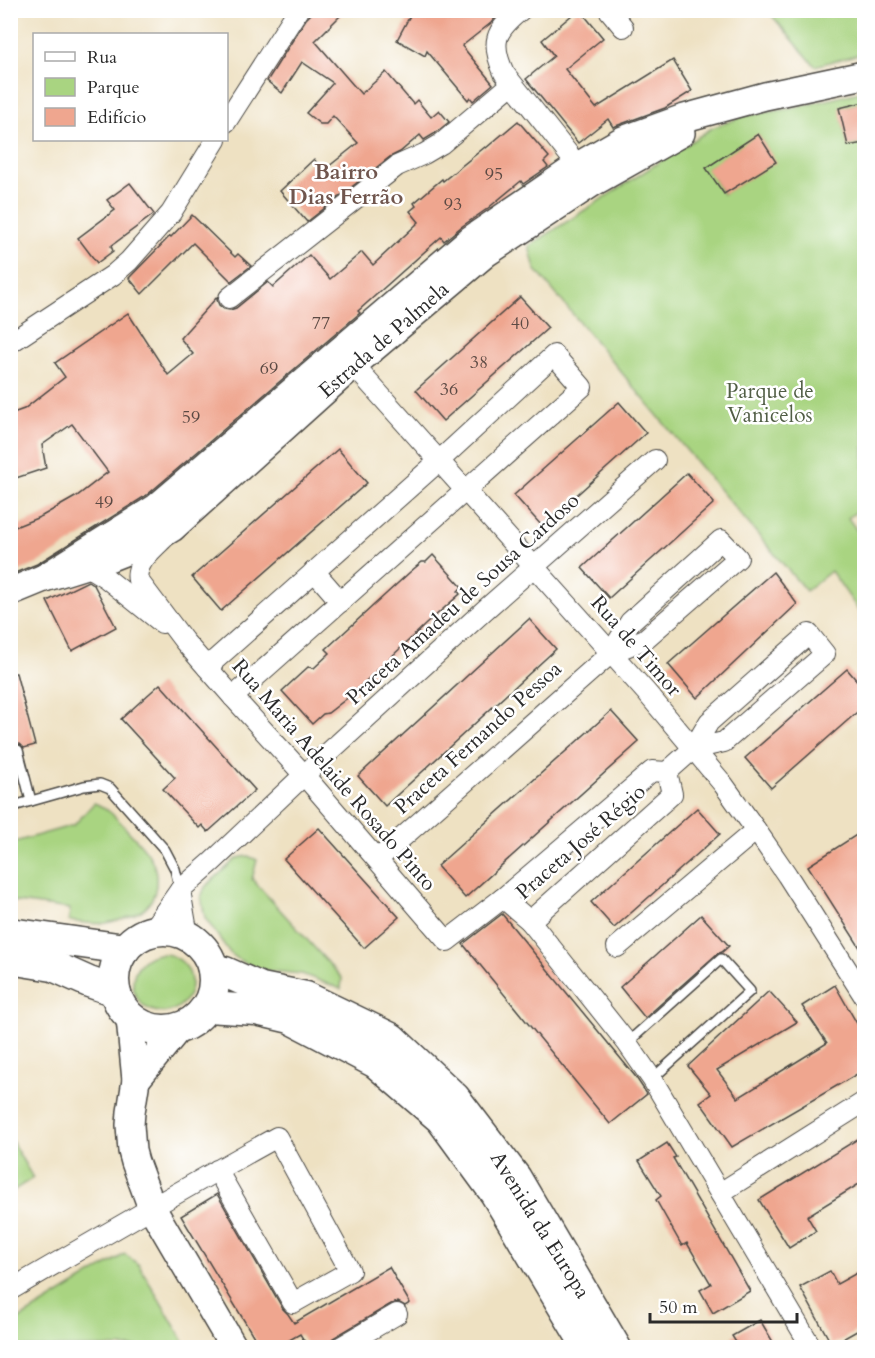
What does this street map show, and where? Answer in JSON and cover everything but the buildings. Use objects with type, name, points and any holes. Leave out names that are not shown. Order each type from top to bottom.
[{"type":"main road","points":[[151,931],[176,931],[188,936],[200,944],[208,956],[215,982],[213,995],[199,1017],[177,1030],[161,1031],[144,1027],[130,1018],[120,1006],[113,976],[117,962],[136,938],[151,931]]},
{"type":"main road","points":[[10,933],[125,949]]},
{"type":"main road","points":[[10,959],[53,966],[115,991]]},
{"type":"main road","name":"Avenida da Europa","points":[[213,969],[261,988],[306,997],[392,1038],[455,1098],[516,1178],[616,1347]]},
{"type":"main road","name":"Avenida da Europa","points":[[207,1007],[256,1010],[290,1018],[376,1063],[441,1119],[495,1192],[588,1347]]},
{"type":"street","points":[[228,119],[298,10]]},
{"type":"street","points":[[521,10],[501,29],[495,48],[498,60],[512,84],[585,175]]},
{"type":"street","points":[[609,10],[622,27]]},
{"type":"street","name":"Estrada de Palmela","points":[[10,592],[149,542],[172,528],[470,240],[585,175],[623,140],[681,119],[765,96],[864,75]]},
{"type":"street","points":[[229,298],[397,166],[441,144],[512,84]]},
{"type":"street","points":[[10,343],[113,275],[129,261],[171,213],[215,141]]},
{"type":"street","points":[[207,667],[554,356],[582,387],[233,697]]},
{"type":"street","name":"Estrada de Palmela","points":[[44,578],[156,507],[347,358]]},
{"type":"street","name":"Rua de Timor","points":[[347,358],[646,692],[723,784],[756,830],[864,996]]},
{"type":"street","name":"Praceta Amadeu de Sousa Cardoso","points":[[151,931],[180,890],[533,566],[655,460]]},
{"type":"street","name":"Rua Maria Adelaide Rosado Pinto","points":[[172,528],[139,567],[138,580],[184,641],[378,859],[447,942]]},
{"type":"street","points":[[721,540],[738,558],[645,639],[610,653],[630,622],[721,540]]},
{"type":"street","name":"Rua Maria Adelaide Rosado Pinto","points":[[85,565],[106,578],[184,641]]},
{"type":"street","points":[[314,572],[341,602]]},
{"type":"street","name":"Praceta José Régio","points":[[447,942],[503,898],[652,771],[667,772],[693,748],[709,722],[809,634],[825,654],[724,742],[693,748]]},
{"type":"street","name":"Praceta Fernando Pessoa","points":[[378,859],[610,653]]},
{"type":"street","name":"Praceta José Régio","points":[[503,898],[530,921],[672,794],[667,772]]},
{"type":"street","points":[[617,947],[756,830]]},
{"type":"street","points":[[180,890],[188,936]]},
{"type":"street","points":[[530,921],[627,1043],[652,1079],[812,1347]]},
{"type":"street","points":[[130,1018],[136,1080],[131,1112],[131,1144],[135,1162],[152,1208],[234,1347]]},
{"type":"street","points":[[136,1080],[177,1030]]},
{"type":"street","points":[[720,1193],[864,1102]]},
{"type":"street","points":[[10,1290],[217,1170],[278,1137],[350,1271],[293,1303],[217,1170]]},
{"type":"street","points":[[339,1347],[397,1314]]},
{"type":"lane","points":[[18,750],[31,801]]},
{"type":"lane","points":[[10,807],[84,786],[100,784],[110,788],[165,850],[175,869],[180,890]]},
{"type":"lane","points":[[627,1043],[721,959],[750,991],[652,1079]]},
{"type":"green space","points":[[768,11],[864,11],[864,53],[815,66]]},
{"type":"green space","name":"Parque de Vanicelos","points":[[864,91],[864,102],[840,108],[848,146],[864,143],[864,506],[848,518],[861,536],[864,533],[864,559],[860,563],[864,570],[864,618],[831,571],[806,591],[535,269],[529,246],[712,128],[744,116],[794,108]],"holes":[[[758,135],[775,162],[723,194],[707,168]]]},
{"type":"green space","points":[[94,803],[113,815],[141,844],[150,857],[155,871],[156,886],[147,906],[124,918],[92,924],[69,921],[70,909],[11,901],[11,843],[74,825]]},
{"type":"green space","points":[[248,856],[257,860],[252,879],[342,978],[341,989],[302,974],[262,970],[241,961],[230,953],[205,918],[201,897],[205,887],[237,858]]},
{"type":"green space","points":[[162,954],[178,959],[186,967],[191,983],[186,999],[178,1007],[162,1012],[146,1007],[138,999],[133,983],[138,967],[146,959]]},
{"type":"green space","points":[[11,1140],[33,1178],[10,1192]]},
{"type":"green space","points":[[125,1254],[139,1265],[187,1347],[11,1347],[11,1324]]},
{"type":"district","name":"Bairro Dias Ferrão","points":[[346,184]]}]
